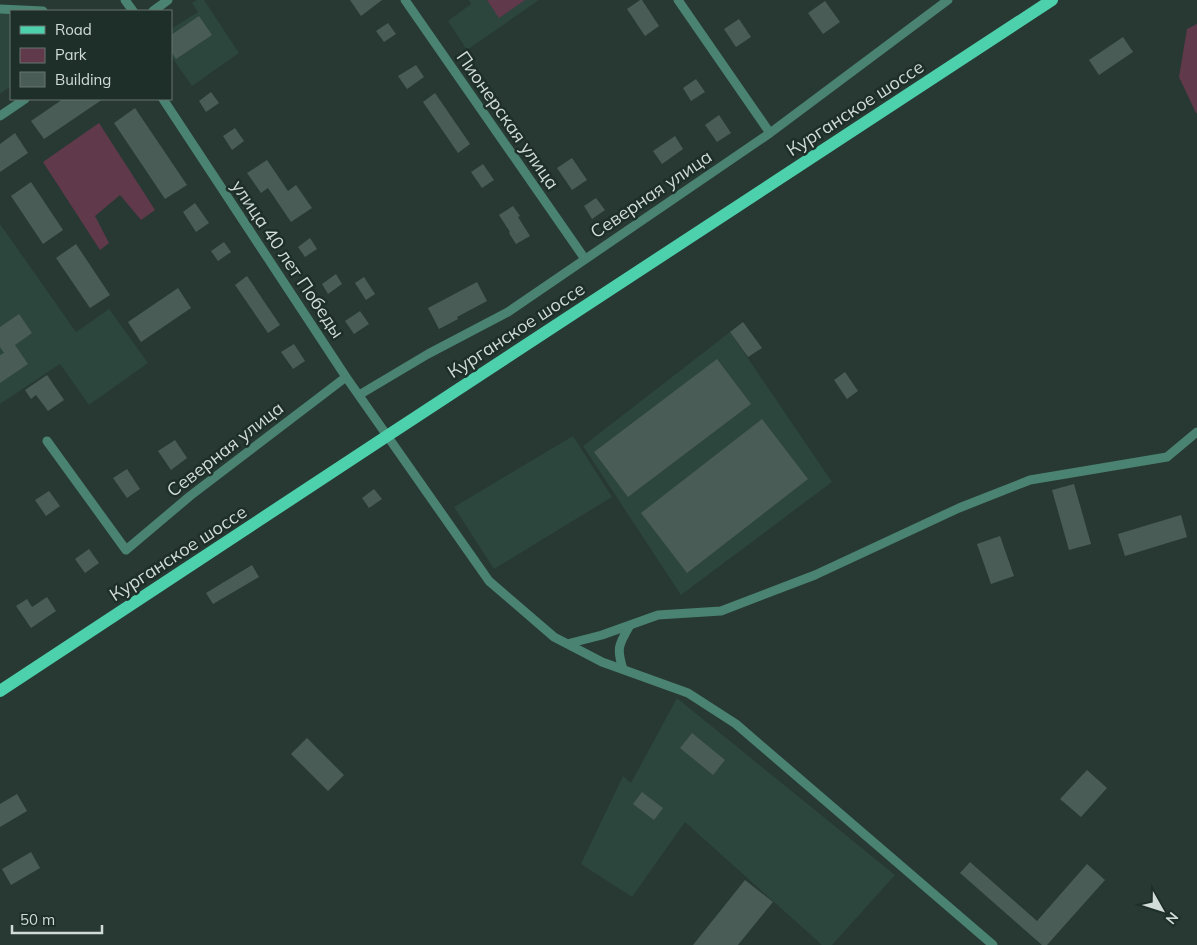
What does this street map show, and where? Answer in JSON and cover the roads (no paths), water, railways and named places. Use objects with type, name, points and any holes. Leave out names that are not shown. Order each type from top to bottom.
[{"type":"main road","name":"Курганское шоссе","points":[[0,691],[1052,0]]},
{"type":"street","points":[[154,10],[168,0]]},
{"type":"street","name":"Пионерская улица","points":[[405,0],[585,259]]},
{"type":"street","points":[[678,0],[770,133]]},
{"type":"street","name":"Северная улица","points":[[358,394],[428,354],[508,312],[770,133],[948,0]]},
{"type":"street","points":[[4,6],[35,10]]},
{"type":"street","points":[[0,116],[24,100]]},
{"type":"street","name":"улица 40 лет Победы","points":[[164,100],[346,377],[489,581],[554,638],[602,662],[688,693],[736,724],[993,945]]},
{"type":"street","name":"Северная улица","points":[[47,441],[126,550],[190,496],[346,377]]},
{"type":"street","points":[[566,644],[602,635],[658,615],[721,611],[814,575],[959,508],[1030,480],[1167,457],[1197,432]]},
{"type":"street","points":[[623,669],[618,657],[620,643],[630,625]]}]
